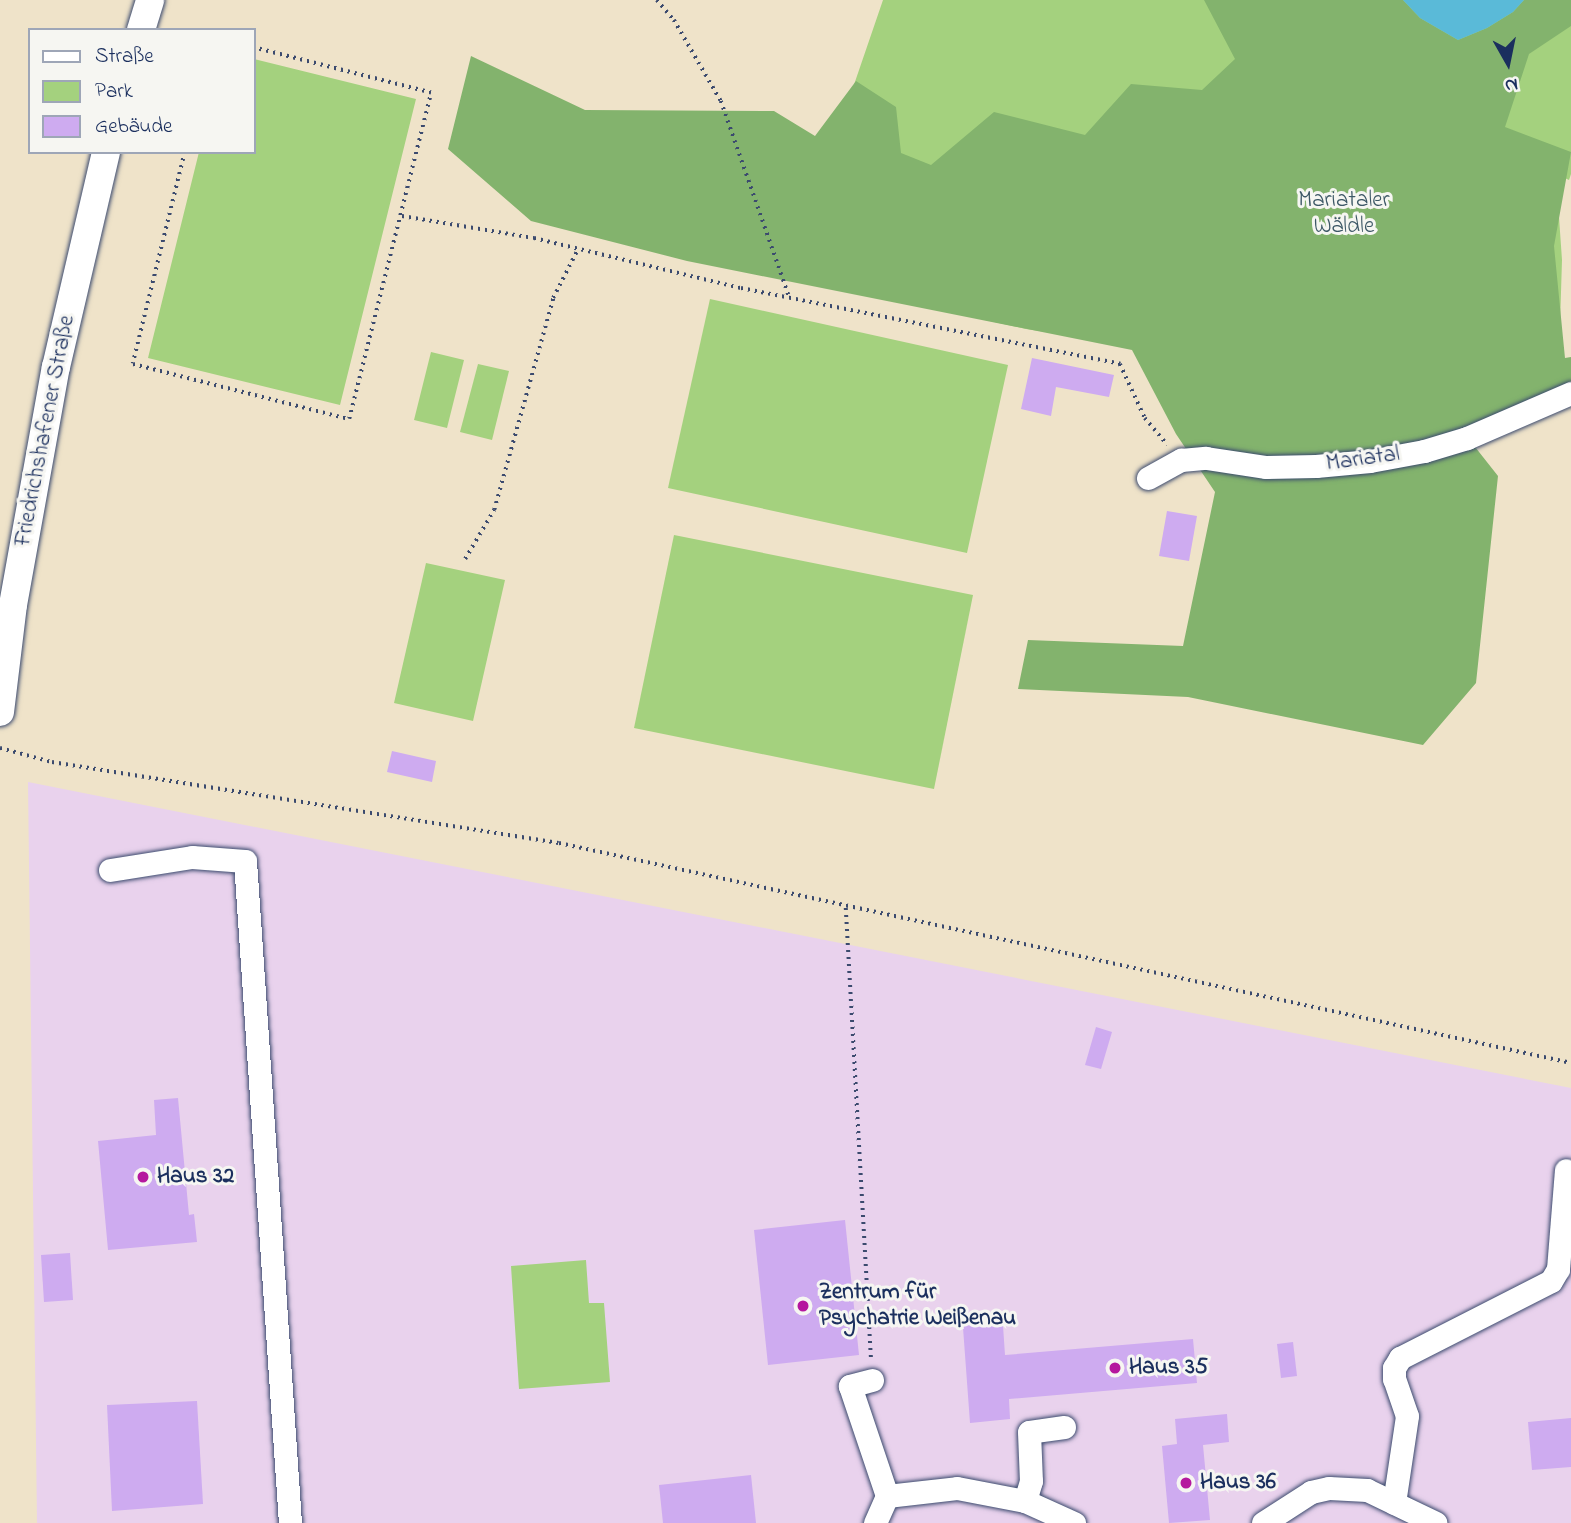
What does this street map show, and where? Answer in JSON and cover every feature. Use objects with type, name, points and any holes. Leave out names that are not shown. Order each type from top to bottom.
[{"type":"main road","points":[[142,28],[150,0]]},
{"type":"main road","name":"Friedrichshafener Straße","points":[[0,712],[13,605],[56,367],[106,154]]},
{"type":"street","name":"Mariatal","points":[[1148,478],[1181,460],[1206,458],[1266,467],[1370,461],[1467,438],[1571,393]]},
{"type":"street","points":[[110,870],[192,857],[245,861],[290,1523]]},
{"type":"street","points":[[1394,1503],[1407,1416],[1394,1379],[1394,1368],[1400,1358],[1551,1281],[1558,1269],[1566,1170]]},
{"type":"street","points":[[872,1380],[850,1385],[887,1496],[875,1523]]},
{"type":"street","points":[[1025,1501],[1031,1481],[1029,1432],[1064,1427]]},
{"type":"street","points":[[887,1496],[957,1488],[1025,1501],[1074,1523]]},
{"type":"street","points":[[1263,1523],[1311,1492],[1329,1488],[1367,1490],[1436,1523]]},
{"type":"path","points":[[657,0],[674,20],[721,102],[790,298]]},
{"type":"path","points":[[185,154],[133,364],[349,419],[431,93],[256,49]]},
{"type":"path","points":[[401,216],[578,249],[790,298],[1120,364],[1145,418],[1181,460]]},
{"type":"path","points":[[465,559],[494,510],[553,298],[578,249]]},
{"type":"path","points":[[0,748],[52,762],[559,843],[846,908],[1571,1063]]},
{"type":"path","points":[[846,908],[872,1380]]},
{"type":"shaded area","name":"Zentrum für Psychatrie Weißenau","points":[[28,782],[1571,1088],[1571,1523],[37,1523]]},
{"type":"green space","name":"Mariataler Wäldle","points":[[883,0],[1571,0],[1571,174],[1569,180],[1556,174],[1562,260],[1558,390],[1180,352],[1026,329],[678,252],[833,146]]},
{"type":"green space","name":"Mariataler Wäldle","points":[[1204,0],[1403,0],[1420,18],[1458,40],[1487,28],[1513,12],[1524,0],[1571,0],[1571,26],[1529,54],[1505,127],[1571,152],[1554,246],[1565,358],[1571,357],[1571,393],[1468,438],[1498,476],[1476,683],[1423,745],[1188,697],[1018,689],[1028,640],[1183,646],[1215,492],[1176,434],[1132,350],[687,261],[531,221],[448,149],[471,56],[585,110],[774,111],[815,136],[856,81],[896,107],[901,153],[931,165],[994,112],[1085,135],[1131,84],[1202,90],[1235,59]]},
{"type":"green space","points":[[256,59],[416,99],[340,405],[148,358],[199,154],[256,154]]},
{"type":"green space","points":[[710,299],[1008,365],[967,553],[668,488]]},
{"type":"green space","points":[[431,352],[464,360],[447,428],[414,420]]},
{"type":"green space","points":[[478,364],[509,371],[492,440],[460,432]]},
{"type":"green space","points":[[674,535],[973,595],[934,789],[634,728]]},
{"type":"green space","points":[[426,563],[505,580],[473,721],[394,703]]},
{"type":"green space","points":[[586,1260],[589,1303],[604,1303],[610,1382],[519,1389],[511,1266]]},
{"type":"water","points":[[1403,0],[1524,0],[1513,12],[1487,28],[1458,40],[1420,18]]},
{"type":"building","points":[[1032,358],[1114,375],[1109,397],[1056,387],[1051,416],[1021,409]]},
{"type":"building","points":[[1167,511],[1197,516],[1189,561],[1159,556]]},
{"type":"building","points":[[392,751],[436,761],[432,782],[387,772]]},
{"type":"building","points":[[1096,1027],[1112,1032],[1101,1069],[1085,1065]]},
{"type":"building","name":"Haus 32","points":[[178,1098],[189,1215],[194,1214],[197,1242],[108,1250],[98,1141],[156,1135],[154,1100]]},
{"type":"building","points":[[845,1220],[859,1355],[768,1365],[754,1230]]},
{"type":"building","points":[[70,1253],[73,1300],[44,1302],[41,1255]]},
{"type":"building","points":[[1002,1311],[1005,1355],[1193,1339],[1197,1383],[1009,1399],[1010,1419],[970,1423],[962,1314]]},
{"type":"building","points":[[1293,1342],[1297,1376],[1281,1378],[1277,1344]]},
{"type":"building","points":[[197,1401],[203,1504],[112,1511],[107,1405]]},
{"type":"building","name":"Haus 36","points":[[1227,1414],[1229,1442],[1203,1445],[1210,1520],[1169,1523],[1162,1446],[1177,1444],[1175,1419]]},
{"type":"building","points":[[1571,1418],[1571,1467],[1532,1470],[1528,1422]]},
{"type":"building","points":[[751,1475],[756,1523],[663,1523],[659,1485]]},
{"type":"place","name":"Haus 32","points":[[143,1177]]},
{"type":"place","name":"Zentrum für Psychatrie Weißenau","points":[[803,1306]]},
{"type":"place","name":"Haus 35","points":[[1115,1368]]},
{"type":"place","name":"Haus 36","points":[[1186,1483]]}]
